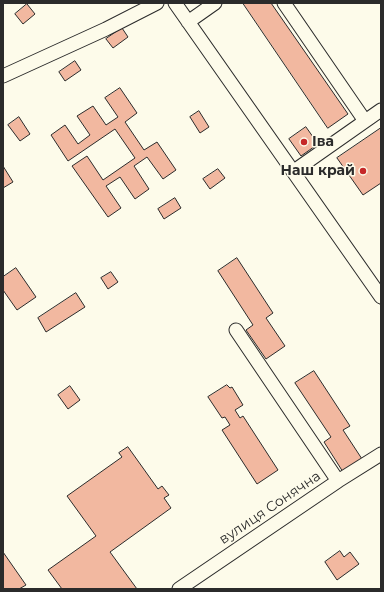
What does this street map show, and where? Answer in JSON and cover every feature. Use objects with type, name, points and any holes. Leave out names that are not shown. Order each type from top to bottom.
[{"type":"street","points":[[3,76],[106,29],[157,3]]},
{"type":"street","points":[[175,3],[381,297]]},
{"type":"street","points":[[188,22],[215,3]]},
{"type":"street","points":[[284,3],[365,121]]},
{"type":"street","points":[[294,172],[381,110]]},
{"type":"street","points":[[236,330],[338,481]]},
{"type":"street","name":"вулиця Сонячна","points":[[179,589],[338,481],[381,454]]},
{"type":"building","points":[[243,3],[271,3],[348,114],[328,128]]},
{"type":"building","points":[[27,4],[35,14],[23,24],[15,14]]},
{"type":"building","points":[[122,28],[128,37],[113,48],[106,39]]},
{"type":"building","points":[[75,61],[81,70],[65,81],[59,72]]},
{"type":"building","points":[[120,88],[137,113],[125,122],[144,150],[157,142],[176,170],[163,179],[147,157],[134,166],[149,189],[135,199],[120,177],[106,186],[121,208],[108,217],[72,166],[87,156],[103,180],[135,158],[115,129],[68,161],[51,135],[65,125],[78,144],[90,135],[77,116],[93,106],[106,125],[118,117],[105,98]]},
{"type":"building","points":[[199,111],[209,127],[200,133],[190,117]]},
{"type":"building","points":[[19,117],[30,134],[20,141],[8,125]]},
{"type":"building","name":"Іва","points":[[306,127],[318,144],[301,156],[289,139]]},
{"type":"building","name":"Наш край","points":[[381,128],[381,183],[363,195],[337,158]]},
{"type":"building","points":[[3,166],[13,182],[3,188]]},
{"type":"building","points":[[218,169],[225,178],[210,189],[203,179]]},
{"type":"building","points":[[175,198],[181,208],[164,219],[158,209]]},
{"type":"building","points":[[237,258],[273,313],[266,318],[285,346],[266,359],[246,330],[253,325],[218,271]]},
{"type":"building","points":[[16,268],[36,297],[17,310],[3,290],[3,277]]},
{"type":"building","points":[[111,272],[118,282],[108,289],[101,278]]},
{"type":"building","points":[[76,293],[85,307],[46,332],[38,318]]},
{"type":"building","points":[[314,371],[350,426],[343,430],[362,459],[343,472],[324,442],[331,437],[295,383]]},
{"type":"building","points":[[227,385],[230,388],[232,387],[243,405],[235,410],[240,418],[243,416],[278,470],[257,484],[222,430],[230,425],[225,417],[222,418],[208,397]]},
{"type":"building","points":[[70,386],[80,400],[68,409],[58,395]]},
{"type":"building","points":[[128,447],[158,489],[162,486],[169,495],[164,498],[171,508],[110,552],[137,589],[62,589],[48,570],[96,536],[67,496],[122,457],[119,453]]},
{"type":"building","points":[[340,551],[344,557],[350,552],[359,564],[337,580],[325,562]]},
{"type":"building","points":[[3,552],[26,585],[19,589],[3,589]]},
{"type":"place","name":"Іва","points":[[304,142]]},
{"type":"place","name":"Наш край","points":[[363,171]]}]
